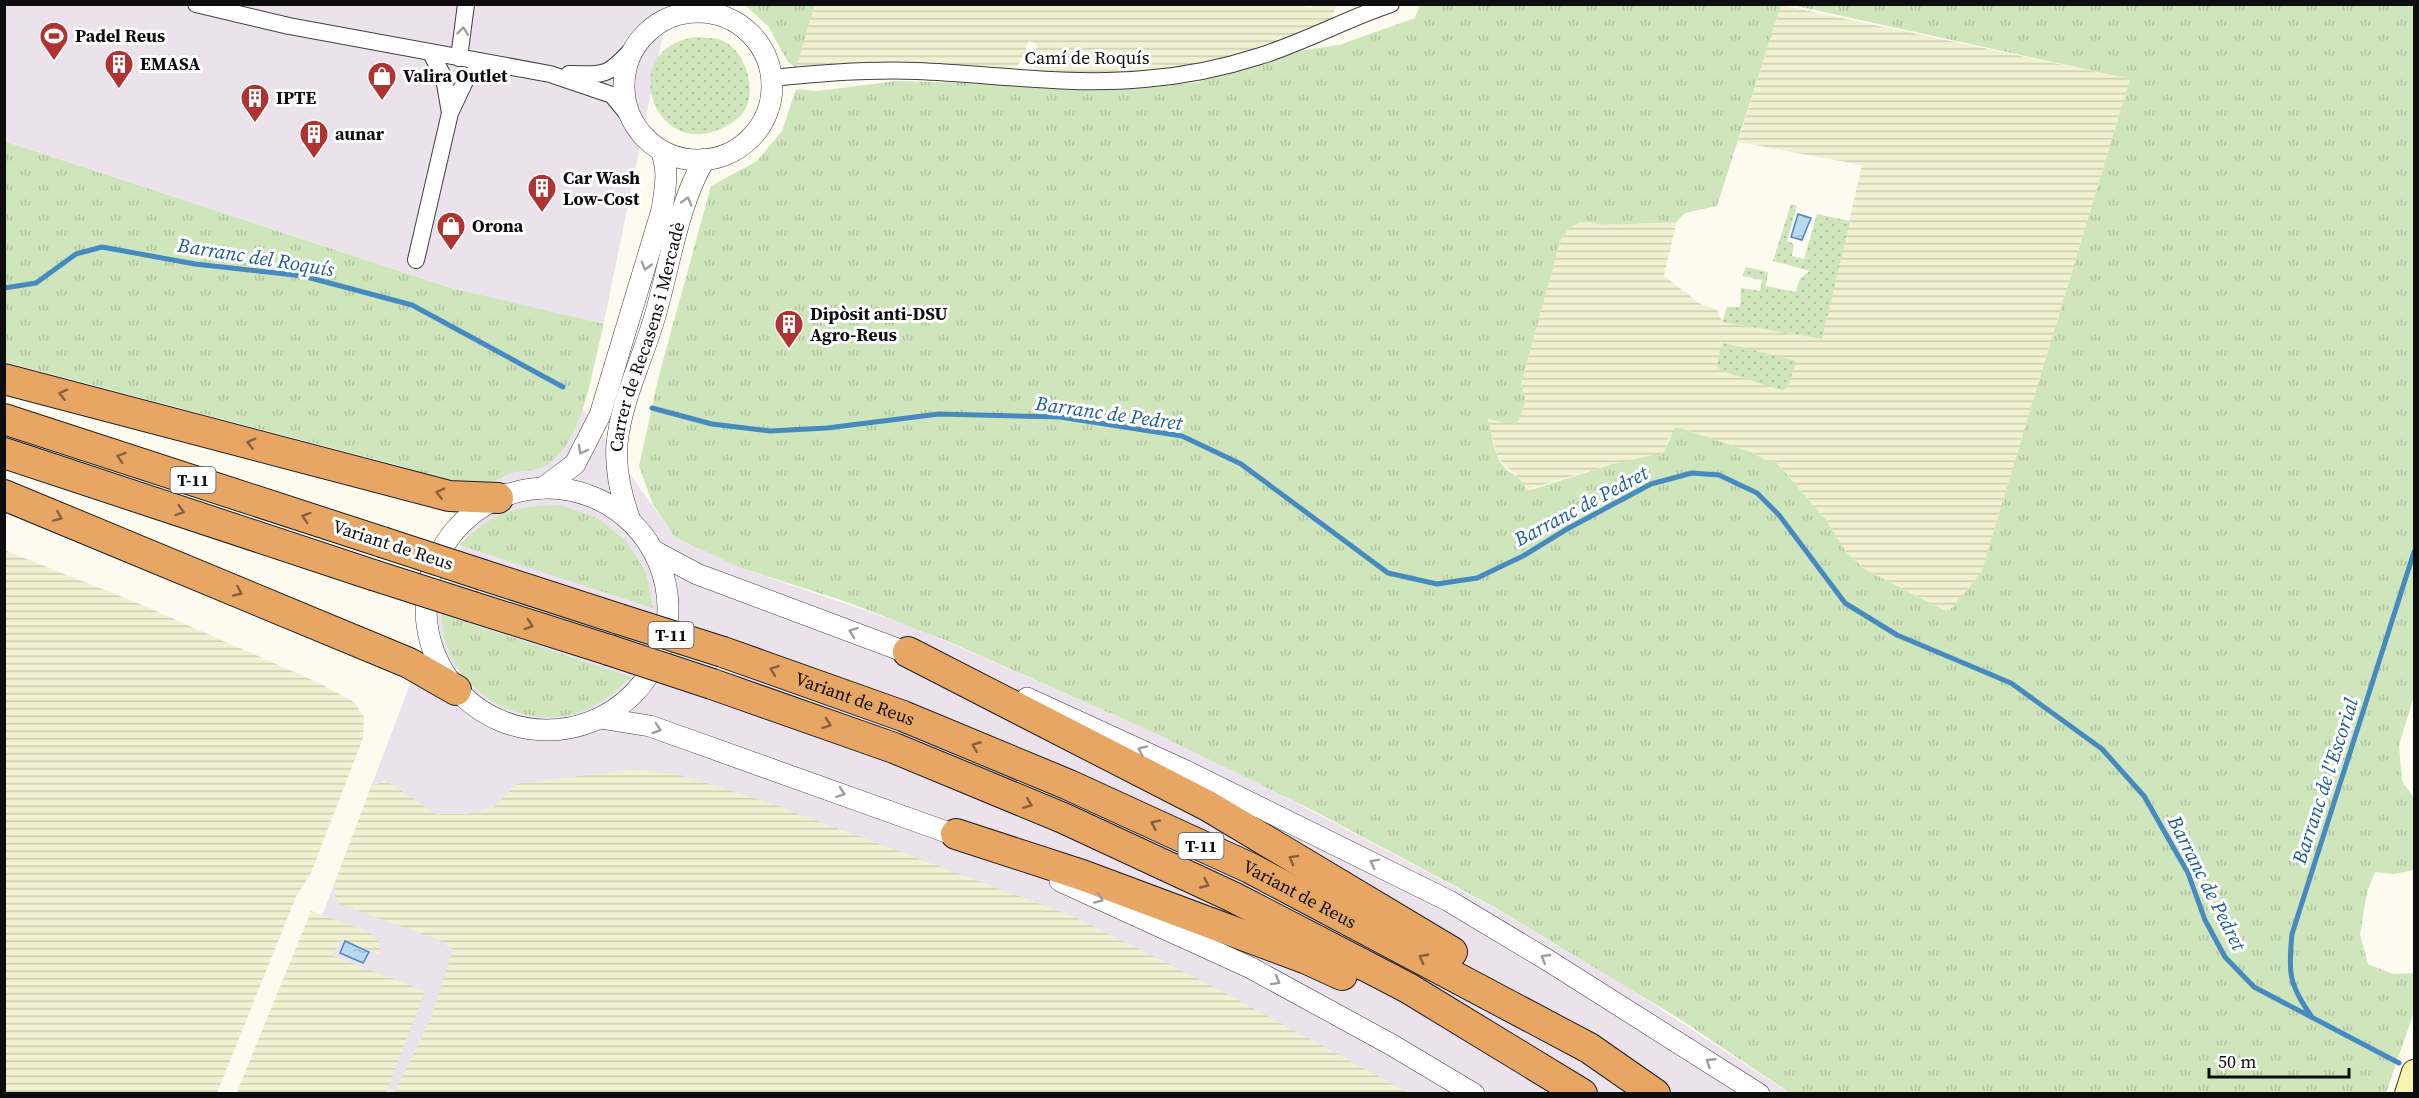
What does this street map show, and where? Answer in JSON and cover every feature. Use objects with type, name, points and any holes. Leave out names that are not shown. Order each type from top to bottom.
[{"type":"highway","points":[[4,379],[449,496],[498,498]]},
{"type":"highway","name":"Variant de Reus","points":[[4,418],[723,652],[903,716],[1069,785],[1250,868],[1589,1048],[1655,1094]]},
{"type":"highway","name":"Variant de Reus","points":[[4,453],[712,684],[905,753],[1063,818],[1233,897],[1408,987],[1581,1094]]},
{"type":"highway","points":[[4,495],[409,663],[456,690]]},
{"type":"highway","points":[[908,652],[1208,806],[1497,979],[1543,1003],[1589,1048]]},
{"type":"highway","points":[[956,834],[1082,875],[1307,958],[1458,1030],[1581,1094]]},
{"type":"main road","points":[[2407,1094],[2415,1072]]},
{"type":"street","points":[[196,4],[289,26],[484,63],[550,74],[600,76],[619,64],[633,48],[666,19],[685,8],[717,13],[739,24]]},
{"type":"street","points":[[459,58],[466,4]]},
{"type":"street","points":[[550,74],[612,95],[630,117],[639,133],[662,153],[688,159],[705,159],[728,153],[749,139],[767,111],[772,78],[762,48],[739,24],[729,4]]},
{"type":"street","name":"Camí de Roquís","points":[[772,78],[803,74],[916,71],[1029,79],[1142,79],[1206,71],[1260,57],[1357,15],[1391,4]]},
{"type":"street","points":[[630,117],[624,88],[633,48]]},
{"type":"street","points":[[431,53],[444,78],[450,113]]},
{"type":"street","points":[[416,260],[450,113],[465,81],[484,63]]},
{"type":"street","name":"Carrer de Recasens i Mercadè","points":[[543,488],[574,464],[600,415],[662,210],[667,181],[662,153]]},
{"type":"street","name":"Carrer de Recasens i Mercadè","points":[[630,520],[619,488],[617,467],[621,422],[655,317],[688,195],[705,159]]},
{"type":"street","points":[[543,488],[575,490],[590,495],[618,510],[630,520],[654,551],[663,571],[668,603],[666,635],[659,656],[635,692],[619,707],[600,718],[573,727],[555,729],[518,727],[488,714],[456,690],[444,673],[428,635],[425,614],[430,573],[444,545],[463,521],[498,498],[520,490],[543,488]]},
{"type":"street","points":[[654,551],[697,574],[908,652],[1082,721],[1449,901],[1559,966],[1759,1094]]},
{"type":"street","points":[[600,718],[650,726],[956,834],[1251,968],[1392,1045],[1474,1094]]},
{"type":"shaded area","points":[[5,5],[669,5],[604,322],[578,402],[675,537],[738,567],[916,628],[1159,735],[1293,801],[1502,912],[1630,989],[1789,1093],[250,1093],[289,1003],[486,484],[451,288],[5,141]]},
{"type":"green space","points":[[1291,4],[1311,8],[1313,5],[1336,5],[1330,23],[1226,60],[1143,75],[1035,72],[1033,68],[1037,44],[1029,41],[1019,64],[1005,71],[796,68],[815,5]]},
{"type":"green space","points":[[745,5],[815,5],[796,68],[788,62],[768,26]]},
{"type":"green space","points":[[1420,5],[1781,5],[1717,206],[1685,213],[1676,222],[1603,225],[1583,221],[1569,228],[1560,242],[1521,384],[1526,401],[1516,425],[1488,419],[1495,450],[1503,466],[1519,478],[1526,490],[1613,464],[1663,453],[1675,428],[1681,428],[1753,453],[1767,461],[1776,462],[1827,521],[1846,552],[1864,569],[1948,612],[1981,573],[2130,79],[1792,5],[2414,5],[2414,696],[2399,745],[2402,781],[2414,798],[2414,870],[2394,874],[2375,872],[2367,892],[2360,934],[2368,964],[2393,974],[2414,973],[2414,1012],[2386,1093],[1790,1093],[1678,1018],[1496,908],[1312,810],[1159,735],[945,640],[844,601],[738,567],[675,537],[653,505],[639,466],[658,379],[711,186],[757,161],[782,131],[796,89],[817,91],[897,81],[1099,87],[1154,87],[1198,82],[1304,50],[1339,45],[1415,18]]},
{"type":"green space","points":[[1781,5],[2130,79],[1981,573],[1948,612],[1864,569],[1846,552],[1827,521],[1776,462],[1767,461],[1753,453],[1681,428],[1668,439],[1663,454],[1613,464],[1525,490],[1514,472],[1504,466],[1497,455],[1488,419],[1516,424],[1526,401],[1521,384],[1560,242],[1569,228],[1583,221],[1603,225],[1677,220],[1664,276],[1702,305],[1717,309],[1722,322],[1822,339],[1862,165],[1738,142]]},
{"type":"green space","points":[[696,37],[716,39],[727,43],[741,58],[749,80],[750,91],[744,111],[737,119],[709,133],[685,133],[667,122],[655,104],[650,83],[655,63],[670,46]]},
{"type":"green space","points":[[4,141],[451,288],[604,324],[585,402],[569,440],[559,455],[541,468],[511,473],[490,483],[463,484],[5,362]]},
{"type":"green space","points":[[1791,204],[1797,206],[1787,241],[1794,244],[1792,256],[1804,259],[1817,214],[1850,221],[1822,339],[1722,322],[1727,307],[1740,307],[1741,288],[1760,291],[1762,280],[1742,276],[1746,267],[1768,272],[1766,286],[1796,292],[1800,278],[1810,271],[1773,261]]},
{"type":"green space","points":[[1724,343],[1796,362],[1788,386],[1784,390],[1778,389],[1722,371],[1717,367],[1720,350]]},
{"type":"green space","points":[[560,505],[596,517],[625,540],[646,572],[653,608],[459,545],[494,518],[505,513],[528,507]]},
{"type":"green space","points":[[4,550],[133,601],[319,683],[354,702],[364,717],[363,738],[311,873],[296,897],[217,1093],[5,1093]]},
{"type":"green space","points":[[441,614],[631,677],[600,702],[578,713],[558,717],[538,717],[518,713],[499,705],[468,681],[447,646]]},
{"type":"green space","points":[[636,769],[680,775],[767,802],[1075,917],[1203,981],[1409,1093],[394,1093],[431,1018],[453,950],[439,940],[337,903],[334,885],[371,787],[385,780],[436,814],[468,814],[494,807],[516,784]]},
{"type":"green space","points":[[311,911],[369,932],[379,941],[380,955],[341,939],[333,956],[425,991],[386,1093],[236,1094]]},
{"type":"water","points":[[1798,214],[1811,218],[1802,240],[1791,237]]},
{"type":"water","points":[[345,941],[369,952],[363,963],[340,953]]},
{"type":"waterway","name":"Barranc del Roquís","points":[[4,288],[36,283],[76,254],[102,247],[195,264],[303,276],[412,305],[563,387]]},
{"type":"waterway","name":"Barranc de Pedret","points":[[652,408],[712,424],[770,431],[827,428],[939,414],[1060,417],[1182,436],[1241,464],[1388,573],[1437,584],[1477,578],[1523,556],[1567,529],[1651,484],[1692,473],[1719,475],[1757,493],[1779,515],[1845,603],[1897,635],[2011,683],[2102,749],[2144,796],[2188,873],[2205,920],[2225,957],[2254,987],[2399,1063]]},
{"type":"waterway","name":"Barranc de l'Escorial","points":[[2312,1017],[2299,996],[2292,978],[2290,959],[2292,934],[2414,552]]},
{"type":"place","name":"Padel Reus","points":[[54,62]]},
{"type":"place","name":"EMASA","points":[[119,90]]},
{"type":"place","name":"Valira Outlet","points":[[382,102]]},
{"type":"place","name":"IPTE","points":[[255,124]]},
{"type":"place","name":"aunar","points":[[314,160]]},
{"type":"place","name":"Car Wash Low-Cost","points":[[542,214]]},
{"type":"place","name":"Orona","points":[[451,252]]},
{"type":"place","name":"Dipòsit anti-DSU Agro-Reus","points":[[789,350]]}]
